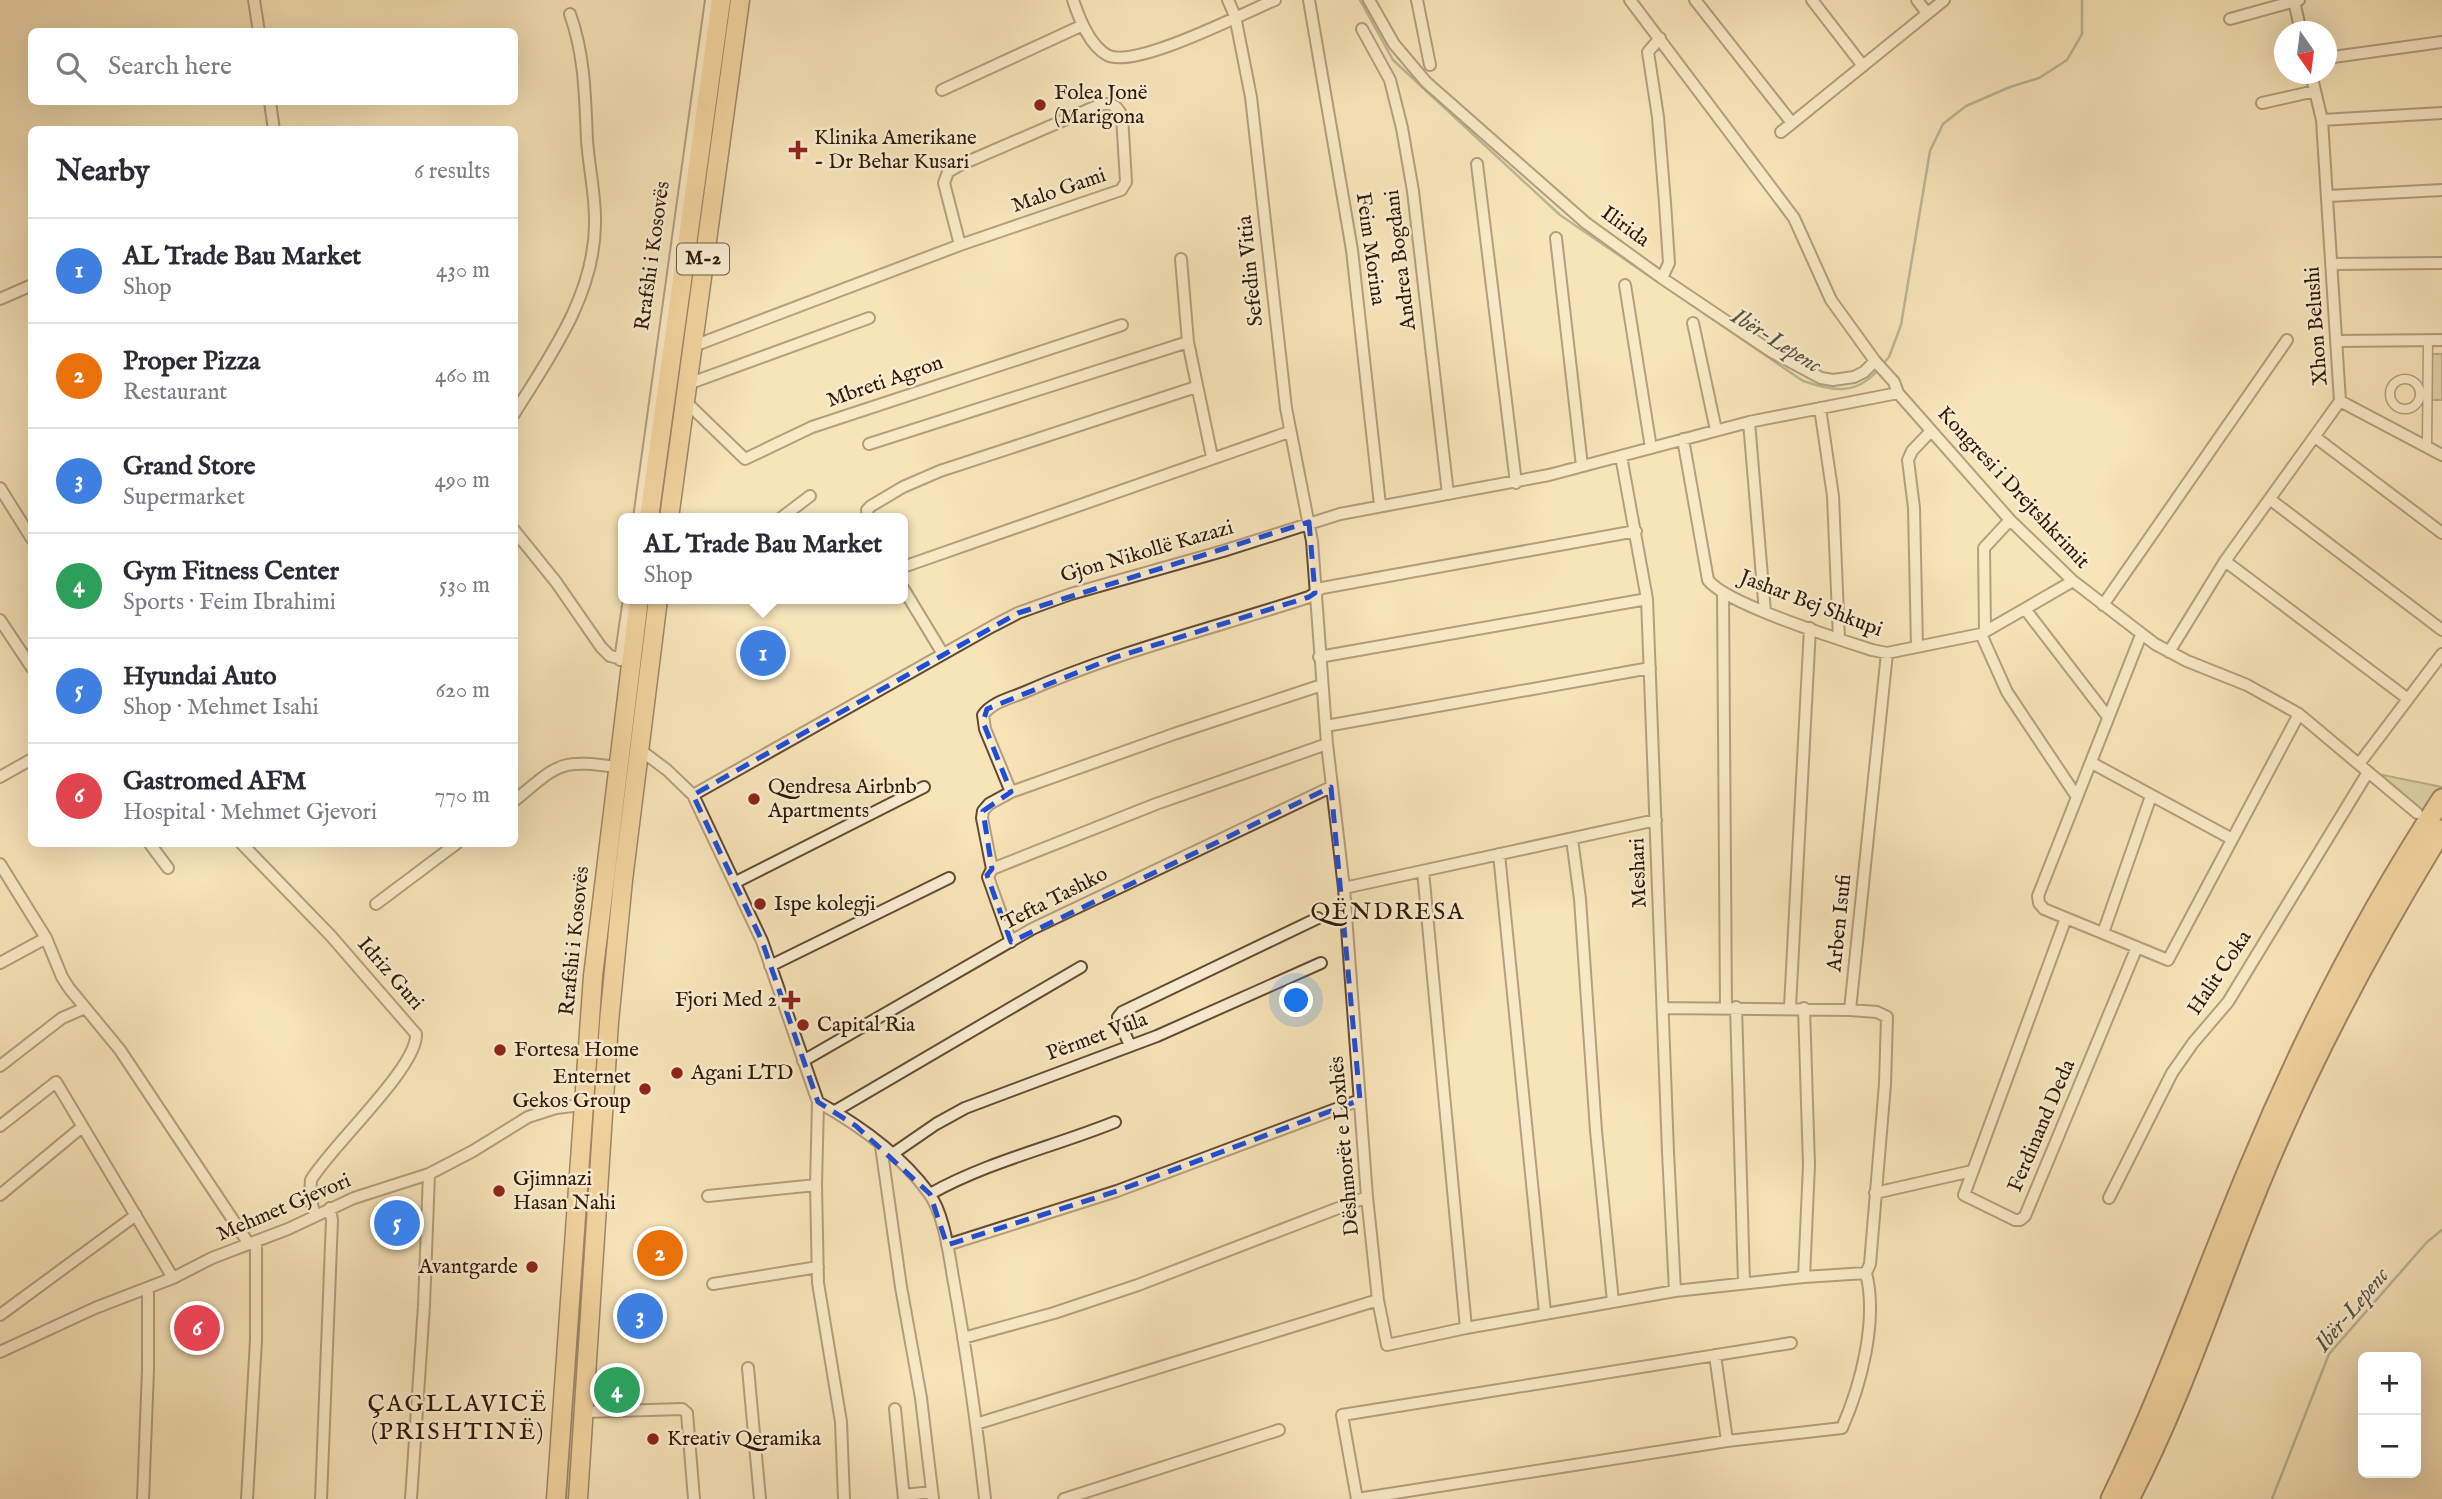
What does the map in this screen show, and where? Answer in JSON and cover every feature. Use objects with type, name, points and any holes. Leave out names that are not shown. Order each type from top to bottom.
[{"type":"highway","name":"Rrafshi i Kosovës","points":[[650,513],[721,0]]},
{"type":"highway","name":"M-2","points":[[670,513],[740,0]]},
{"type":"highway","name":"Rrafshi i Kosovës","points":[[556,1499],[593,976],[626,661],[638,604]]},
{"type":"highway","name":"Rrafshi i Kosovës","points":[[578,1499],[609,1022],[639,749],[662,604]]},
{"type":"highway","points":[[2111,1499],[2143,1433],[2249,1167],[2295,1064],[2362,933],[2442,799]]},
{"type":"highway","points":[[2129,1499],[2158,1437],[2258,1186],[2301,1088],[2364,962],[2442,830]]},
{"type":"street","points":[[254,0],[258,28]]},
{"type":"street","name":"Rrafshi i Kosovës","points":[[640,513],[711,0]]},
{"type":"street","points":[[1073,0],[1083,25],[1105,54],[1123,59],[1192,38],[1235,16],[1275,0]]},
{"type":"street","name":"Sefedin Vitia","points":[[1228,0],[1235,16],[1251,97],[1289,432],[1309,522]]},
{"type":"street","name":"Feim Morina","points":[[1309,0],[1352,250],[1380,505]]},
{"type":"street","name":"Ilirida","points":[[1369,0],[1394,44],[1426,82],[1586,223],[1662,278],[1772,352],[1821,378],[1833,380],[1854,377],[1875,362]]},
{"type":"street","points":[[1418,0],[1430,65]]},
{"type":"street","points":[[1630,0],[1794,218],[1831,300],[1875,362],[1894,382],[1898,393]]},
{"type":"street","points":[[1695,0],[1792,123]]},
{"type":"street","points":[[1812,0],[1863,66]]},
{"type":"street","points":[[1917,0],[1927,13]]},
{"type":"street","points":[[1781,132],[1944,0]]},
{"type":"street","points":[[2230,19],[2297,1],[2300,21]]},
{"type":"street","points":[[518,408],[570,323],[593,247],[595,202],[588,158],[584,73],[570,14]]},
{"type":"street","points":[[942,90],[1083,25]]},
{"type":"street","name":"Andrea Bogdani","points":[[1362,29],[1390,80],[1402,128],[1413,191],[1448,494]]},
{"type":"street","points":[[1660,38],[1648,52],[1658,117],[1669,263],[1662,278]]},
{"type":"street","points":[[2337,56],[2442,42]]},
{"type":"street","name":"Xhon Belushi","points":[[2169,652],[2225,561],[2340,401],[2322,120],[2313,84]]},
{"type":"street","points":[[2262,103],[2315,91]]},
{"type":"street","name":"Malo Gami","points":[[691,347],[960,246],[1121,190],[1126,182],[1122,116],[1116,107],[1111,104],[1099,105],[948,172],[944,183],[960,246]]},
{"type":"street","points":[[270,105],[273,126]]},
{"type":"street","points":[[2322,120],[2442,113]]},
{"type":"street","points":[[1477,164],[1516,482]]},
{"type":"street","points":[[2328,197],[2442,190]]},
{"type":"street","points":[[1556,238],[1582,466]]},
{"type":"street","points":[[1181,259],[1188,342],[1212,457]]},
{"type":"street","points":[[2332,264],[2442,263]]},
{"type":"street","points":[[1625,285],[1651,448]]},
{"type":"street","points":[[0,299],[28,287]]},
{"type":"street","points":[[686,392],[869,318]]},
{"type":"street","points":[[1693,323],[1716,430]]},
{"type":"street","name":"Mbreti Agron","points":[[686,392],[745,459],[811,427],[1122,325]]},
{"type":"street","points":[[2103,605],[2287,340]]},
{"type":"street","points":[[2336,341],[2442,340]]},
{"type":"street","points":[[2427,447],[2423,391],[2428,341]]},
{"type":"street","points":[[869,444],[1188,342]]},
{"type":"street","points":[[867,513],[871,506],[921,478],[1196,387]]},
{"type":"street","name":"Gjon Nikollë Kazazi","points":[[693,795],[943,654],[1041,603],[1223,551],[1309,522],[1380,505],[1516,482],[1749,422],[1898,393]]},
{"type":"street","name":"Kongresi i Drejtshkrimit","points":[[1898,393],[2010,520],[2073,581],[2141,635],[2169,652],[2247,685],[2299,714],[2417,813]]},
{"type":"street","points":[[2340,401],[2442,455]]},
{"type":"street","points":[[1820,408],[1833,496],[1839,639]]},
{"type":"street","points":[[1749,422],[1765,612]]},
{"type":"street","points":[[1917,647],[1914,508],[1908,460],[1912,451],[1931,431]]},
{"type":"street","points":[[908,565],[1289,432]]},
{"type":"street","points":[[2315,437],[2442,533]]},
{"type":"street","name":"Jashar Bej Shkupi","points":[[1683,439],[1708,580],[1723,592],[1765,612],[1839,639],[1887,653],[1983,633],[2073,581]]},
{"type":"street","name":"Meshari","points":[[1621,456],[1647,599],[1675,1291]]},
{"type":"street","points":[[0,488],[28,533]]},
{"type":"street","points":[[788,513],[810,496]]},
{"type":"street","points":[[2271,500],[2442,630]]},
{"type":"street","points":[[2010,520],[1984,548],[1983,633],[2007,692],[2077,797]]},
{"type":"street","name":"Dëshmorët e Loxhës","points":[[1309,522],[1331,787],[1344,888],[1367,1197],[1378,1300],[1387,1345],[1545,1313],[1675,1291],[1866,1273]]},
{"type":"street","points":[[1011,792],[983,722],[983,715],[988,709],[1073,672],[1305,598],[1326,587],[1636,531]]},
{"type":"street","points":[[518,535],[556,582],[601,647],[610,656],[626,661]]},
{"type":"street","points":[[2225,561],[2408,699]]},
{"type":"street","points":[[1723,592],[1731,1007],[1744,1283]]},
{"type":"street","points":[[908,596],[943,654]]},
{"type":"street","points":[[1319,657],[1647,599]]},
{"type":"street","name":"Rrafshi i Kosovës","points":[[626,661],[629,604]]},
{"type":"street","points":[[2025,609],[2108,717]]},
{"type":"street","points":[[0,620],[28,662]]},
{"type":"street","points":[[1790,1007],[1810,628]]},
{"type":"street","points":[[2141,635],[2038,896],[2040,907],[2168,960],[2299,714]]},
{"type":"street","name":"Arben Isufi","points":[[1850,1010],[1887,653]]},
{"type":"street","points":[[2359,764],[2442,654]]},
{"type":"street","points":[[1326,726],[1650,668]]},
{"type":"street","points":[[992,869],[984,834],[983,811],[989,804],[1011,792],[1322,685]]},
{"type":"street","points":[[1011,942],[990,884],[989,873],[992,869],[1156,804],[1327,744]]},
{"type":"street","points":[[639,749],[667,770],[693,795],[762,941],[817,1102],[818,1267],[823,1320],[841,1422],[844,1499]]},
{"type":"street","points":[[0,777],[28,761]]},
{"type":"street","points":[[2092,763],[2232,839]]},
{"type":"street","points":[[518,797],[547,772],[557,767],[579,764],[617,767]]},
{"type":"street","name":"Halit Coka","points":[[2109,1198],[2172,1073],[2228,1002],[2368,772]]},
{"type":"street","name":"Tefta Tashko","points":[[803,1061],[1054,918],[1331,787]]},
{"type":"street","points":[[736,882],[924,788]]},
{"type":"street","points":[[2103,933],[2151,796]]},
{"type":"street","points":[[1344,888],[1656,820]]},
{"type":"street","points":[[1572,839],[1580,899],[1598,1154],[1613,1302]]},
{"type":"street","points":[[152,847],[169,868]]},
{"type":"street","name":"Idriz Guri","points":[[245,847],[331,936],[416,1034],[415,1045],[395,1078],[311,1180],[310,1196],[315,1216]]},
{"type":"street","points":[[376,904],[453,847]]},
{"type":"street","points":[[1499,855],[1545,1313]]},
{"type":"street","points":[[0,864],[4,879],[46,938],[69,988],[105,1029],[252,1243],[256,1340],[247,1499]]},
{"type":"street","points":[[1423,871],[1466,1328]]},
{"type":"street","points":[[770,966],[949,878]]},
{"type":"street","points":[[1130,1046],[1118,1017],[1122,1012],[1318,918]]},
{"type":"street","name":"Ferdinand Deda","points":[[2066,918],[1964,1195],[2015,1220],[2023,1219],[2137,947]]},
{"type":"street","points":[[0,963],[46,938]]},
{"type":"street","name":"Përmet Vula","points":[[891,1154],[965,1108],[1130,1046],[1321,963]]},
{"type":"street","points":[[835,1111],[1081,967]]},
{"type":"street","points":[[1663,1008],[1790,1007],[1850,1010],[1884,1014],[1888,1022],[1870,1264],[1866,1273],[1870,1286],[1864,1360],[1853,1403],[1842,1428],[1727,1441],[1357,1499],[1342,1415],[1791,1343]]},
{"type":"street","points":[[0,1066],[62,1018],[85,1008]]},
{"type":"street","points":[[1804,1008],[1809,1165],[1804,1277]]},
{"type":"street","points":[[0,1126],[56,1082],[173,1278]]},
{"type":"street","points":[[947,1245],[1117,1191],[1360,1100]]},
{"type":"street","points":[[817,1102],[835,1111],[891,1154],[930,1194],[947,1245],[976,1424],[985,1499]]},
{"type":"street","name":"Mehmet Gjevori","points":[[0,1352],[95,1308],[173,1278],[212,1258],[354,1198],[429,1174],[528,1117],[556,1108],[582,1105]]},
{"type":"street","points":[[930,1194],[985,1166],[1081,1136],[1115,1122]]},
{"type":"street","points":[[0,1195],[82,1127]]},
{"type":"street","points":[[881,1146],[901,1287],[921,1398],[932,1495],[904,1497],[895,1409]]},
{"type":"street","points":[[1875,1193],[1972,1171]]},
{"type":"street","points":[[411,1499],[427,1249],[429,1174]]},
{"type":"street","points":[[708,1196],[816,1185]]},
{"type":"street","points":[[963,1339],[1138,1285],[1367,1197]]},
{"type":"street","points":[[321,1499],[330,1208]]},
{"type":"street","points":[[0,1315],[136,1215]]},
{"type":"street","points":[[713,1284],[818,1267]]},
{"type":"street","points":[[143,1499],[148,1288]]},
{"type":"street","points":[[976,1424],[1378,1300]]},
{"type":"street","points":[[1715,1355],[1727,1441]]},
{"type":"street","points":[[748,1368],[758,1453],[760,1499]]},
{"type":"street","points":[[584,1412],[682,1409],[687,1413],[694,1499]]},
{"type":"street","points":[[1064,1499],[1279,1430]]},
{"type":"highlighted area","points":[[1309,522],[1315,593],[1309,597],[1113,658],[987,709],[983,722],[1011,792],[983,811],[992,869],[987,875],[1011,942],[1331,787],[1360,1100],[1117,1191],[947,1245],[930,1194],[856,1126],[818,1102],[762,941],[693,795],[1018,613]]},
{"type":"green space","points":[[729,0],[735,0],[664,513],[658,513]]},
{"type":"green space","points":[[2432,354],[2442,354],[2442,400],[2432,400]]},
{"type":"green space","points":[[645,604],[652,604],[570,1499],[566,1499],[601,994],[618,818]]},
{"type":"green space","points":[[2368,772],[2442,787],[2442,834]]},
{"type":"waterway","name":"Ibër-Lepenc","points":[[1360,0],[1393,60],[1560,215],[1803,381],[1834,389],[1852,388],[1878,370]]},
{"type":"waterway","name":"Ibër-Lepenc","points":[[1882,365],[1889,357],[1901,325],[1930,151],[1943,124],[1966,106],[2039,78],[2067,60],[2082,34],[2082,0]]},
{"type":"waterway","name":"Ibër-Lepenc","points":[[2272,1499],[2329,1354],[2427,1242],[2442,1230]]},
{"type":"place","name":"Folea Jonë (Marigona","points":[[1040,105]]},
{"type":"place","name":"Klinika Amerikane - Dr Behar Kusari","points":[[798,150]]},
{"type":"place","name":"AL Trade Bau Market","points":[[763,653]]},
{"type":"place","name":"Qendresa Airbnb Apartments","points":[[754,799]]},
{"type":"place","name":"Ispe kolegji","points":[[760,904]]},
{"type":"place","name":"Fjori Med 2","points":[[791,1000]]},
{"type":"place","name":"Capital Ria","points":[[803,1025]]},
{"type":"place","name":"Fortesa Home","points":[[500,1050]]},
{"type":"place","name":"Agani LTD","points":[[677,1073]]},
{"type":"place","name":"Enternet Gekos Group","points":[[645,1089]]},
{"type":"place","name":"Gjimnazi Hasan Nahi","points":[[499,1191]]},
{"type":"place","name":"Hyundai Auto","points":[[397,1223]]},
{"type":"place","name":"Proper Pizza","points":[[660,1253]]},
{"type":"place","name":"Avantgarde","points":[[532,1267]]},
{"type":"place","name":"Grand Store","points":[[640,1316]]},
{"type":"place","name":"Gastromed AFM","points":[[197,1328]]},
{"type":"place","name":"Gym Fitness Center","points":[[617,1390]]},
{"type":"place","name":"Kreativ Qeramika","points":[[653,1439]]},
{"type":"district","name":"QËNDRESA","points":[[1388,912]]},
{"type":"district","name":"ÇAGLLAVICË (PRISHTINË)","points":[[458,1418]]}]
